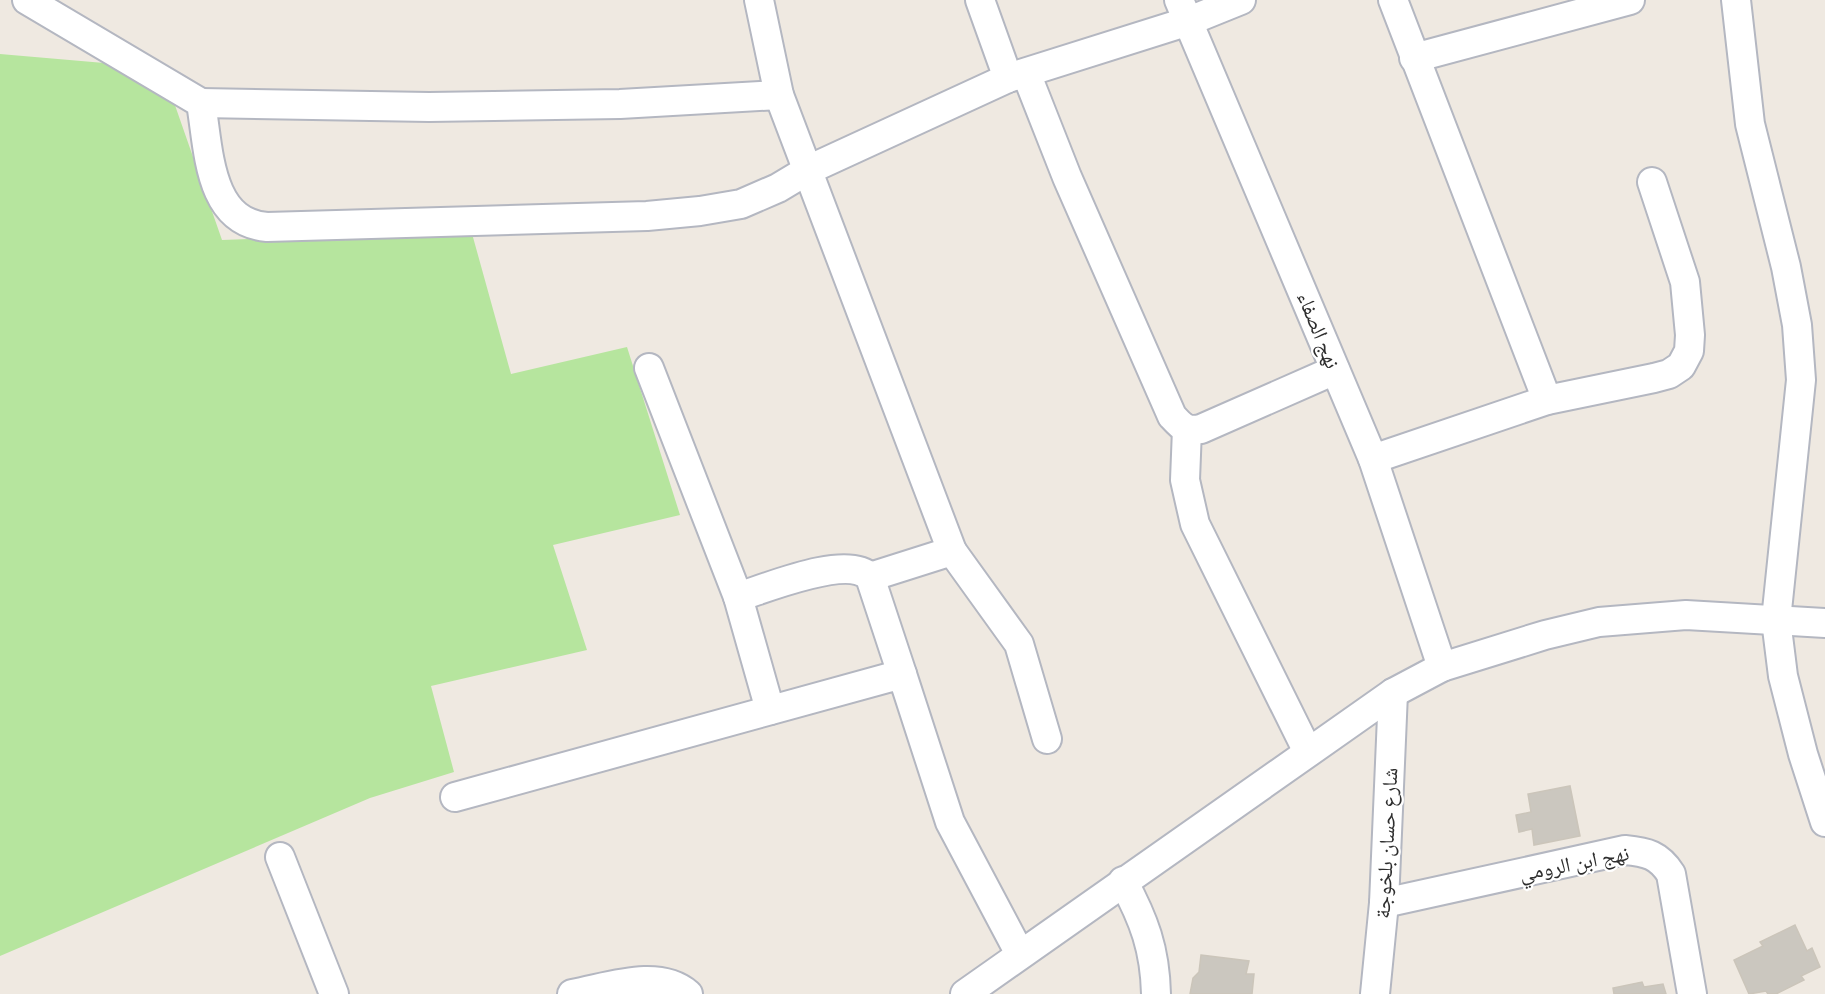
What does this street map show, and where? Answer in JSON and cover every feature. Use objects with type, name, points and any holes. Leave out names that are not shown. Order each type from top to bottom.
[{"type":"street","points":[[27,0],[72,12],[201,104],[429,107],[620,105],[779,95]]},
{"type":"street","points":[[759,0],[779,95],[952,551],[1019,644],[1047,739]]},
{"type":"street","points":[[980,0],[1066,177],[1172,416],[1187,429],[1201,429],[1335,370]]},
{"type":"street","points":[[201,104],[216,184],[225,206],[239,220],[251,226],[647,216],[700,212],[741,204],[777,188],[808,170],[1017,75],[1184,11],[1241,0]]},
{"type":"street","points":[[1393,0],[1547,400]]},
{"type":"street","points":[[1414,58],[1630,0]]},
{"type":"street","points":[[1736,0],[1750,124],[1786,267],[1797,325],[1802,380],[1776,620],[1783,676],[1803,754],[1825,822]]},
{"type":"street","name":"نهج الصفاء","points":[[1184,11],[1373,459],[1442,667]]},
{"type":"street","points":[[1373,459],[1547,400],[1669,374],[1681,366],[1689,351],[1685,282],[1652,182]]},
{"type":"street","points":[[649,368],[738,597],[770,710]]},
{"type":"street","points":[[1187,429],[1185,480],[1194,524],[1308,752]]},
{"type":"street","points":[[870,577],[952,551]]},
{"type":"street","points":[[738,597],[843,568],[864,571],[870,577],[950,822],[1020,954]]},
{"type":"street","points":[[965,994],[1393,693],[1442,667],[1545,635],[1599,622],[1686,615],[1825,623]]},
{"type":"street","points":[[455,797],[902,674]]},
{"type":"street","name":"شارع حسان بلخوجة","points":[[1375,994],[1384,903],[1393,693]]},
{"type":"street","name":"نهج ابن الرومي","points":[[1384,903],[1625,850],[1646,852],[1662,859],[1671,874],[1692,994]]},
{"type":"street","points":[[280,857],[334,994]]},
{"type":"street","points":[[1123,881],[1143,919],[1155,963],[1156,994]]},
{"type":"street","points":[[572,994],[659,980],[680,987],[688,994]]},
{"type":"green space","points":[[0,54],[162,68],[222,240],[471,230],[511,374],[627,347],[680,515],[553,545],[587,650],[431,686],[454,772],[370,798],[0,956]]},
{"type":"building","points":[[1570,786],[1580,836],[1534,845],[1532,829],[1519,832],[1516,815],[1531,812],[1528,794]]},
{"type":"building","points":[[1795,925],[1807,951],[1812,948],[1820,967],[1801,976],[1804,980],[1776,994],[1768,994],[1766,991],[1749,994],[1734,960],[1763,946],[1760,942]]},
{"type":"building","points":[[1201,955],[1249,961],[1246,974],[1254,974],[1252,994],[1190,994],[1193,978],[1199,972]]},
{"type":"building","points":[[1642,982],[1644,987],[1663,984],[1666,994],[1614,994],[1613,988]]}]
